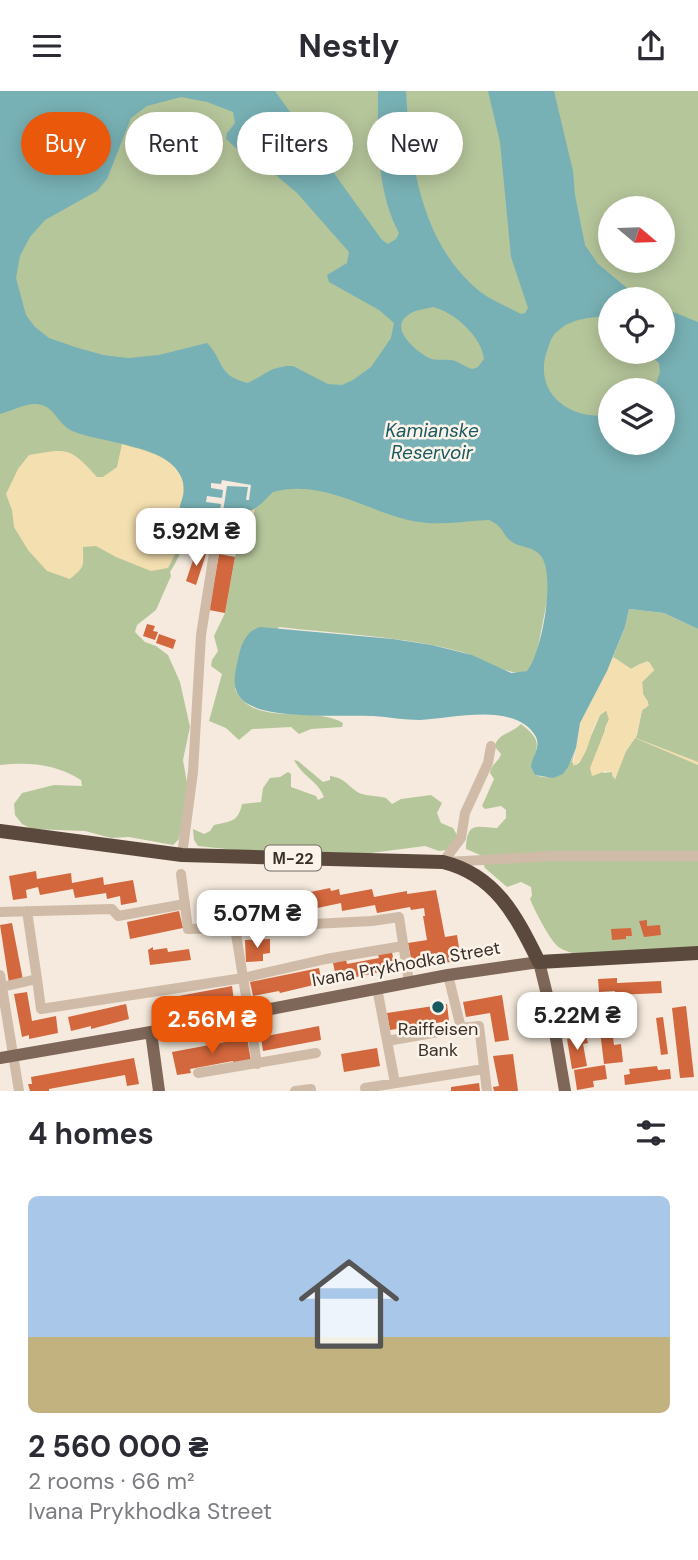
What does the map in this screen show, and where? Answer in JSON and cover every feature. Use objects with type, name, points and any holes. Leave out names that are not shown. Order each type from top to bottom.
[{"type":"highway","name":"М-22","points":[[0,831],[182,855],[443,862],[473,873],[487,882],[525,932],[539,962]]},
{"type":"highway","name":"Ivana Prykhodka Street","points":[[539,962],[698,953]]},
{"type":"main road","name":"Ivana Prykhodka Street","points":[[0,1058],[447,975],[539,962]]},
{"type":"main road","points":[[539,962],[552,1015],[565,1091]]},
{"type":"main road","points":[[151,1032],[159,1091]]},
{"type":"street","points":[[182,855],[194,759],[201,635],[214,553]]},
{"type":"street","points":[[443,862],[461,838],[465,813],[488,763],[491,746]]},
{"type":"street","points":[[443,862],[545,856],[698,856]]},
{"type":"street","points":[[181,874],[188,929],[372,921],[398,917],[409,982]]},
{"type":"street","points":[[0,912],[112,909],[118,916],[185,904]]},
{"type":"street","points":[[27,911],[41,1009],[243,978],[326,959],[403,946]]},
{"type":"street","points":[[235,928],[257,1064]]},
{"type":"street","points":[[0,975],[19,1091]]},
{"type":"street","points":[[447,975],[461,1028]]},
{"type":"street","points":[[2,987],[37,979]]},
{"type":"street","points":[[377,988],[395,1083]]},
{"type":"street","points":[[387,1041],[479,1026],[487,1091]]},
{"type":"street","points":[[198,1073],[316,1053]]},
{"type":"street","points":[[366,1091],[365,1088],[484,1069]]},
{"type":"street","points":[[295,1091],[312,1089]]},
{"type":"green space","points":[[0,91],[698,91],[698,617],[548,596],[537,652],[528,671],[520,672],[511,672],[462,652],[417,642],[279,627],[235,689],[244,701],[255,709],[284,714],[316,715],[343,723],[342,727],[311,729],[299,734],[291,727],[252,729],[239,740],[226,728],[209,721],[222,674],[211,666],[218,651],[214,636],[225,613],[237,547],[232,543],[221,543],[223,532],[249,531],[232,523],[219,523],[203,528],[190,537],[170,572],[171,576],[156,610],[137,625],[135,632],[145,642],[168,655],[180,682],[190,727],[183,760],[188,789],[179,839],[173,845],[129,837],[111,838],[85,831],[32,829],[22,824],[15,815],[14,804],[22,793],[54,785],[82,786],[81,780],[62,770],[22,764],[0,765]]},
{"type":"green space","points":[[629,609],[664,613],[698,629],[698,949],[587,956],[566,951],[556,945],[532,904],[531,887],[521,882],[507,887],[485,868],[480,855],[466,849],[467,840],[468,834],[474,828],[497,828],[506,818],[506,810],[501,806],[485,809],[482,806],[494,779],[491,770],[501,754],[495,747],[496,743],[521,724],[530,731],[537,743],[535,775],[551,777],[557,776],[566,768],[576,748],[572,762],[576,765],[580,762],[600,715],[607,710],[610,717],[605,728],[603,773],[612,772],[613,778],[637,735],[642,710],[647,707],[648,702],[643,694],[642,682],[654,670],[649,662],[631,669],[613,657]]},
{"type":"green space","points":[[294,760],[323,782],[330,780],[330,776],[336,777],[358,792],[386,798],[392,804],[401,799],[431,795],[442,803],[437,813],[441,823],[453,828],[458,837],[447,850],[439,851],[425,846],[350,853],[235,850],[198,846],[194,840],[193,829],[204,834],[214,825],[236,817],[242,804],[261,802],[263,788],[270,778],[280,777],[288,772],[291,774],[291,787],[316,796],[318,800],[324,797]]},
{"type":"sand","points":[[122,444],[155,454],[176,468],[181,475],[184,500],[191,519],[227,518],[255,509],[249,531],[223,532],[210,527],[187,531],[168,568],[151,571],[96,546],[83,547],[82,565],[70,579],[47,571],[28,550],[14,527],[6,494],[18,469],[29,455],[61,451],[74,455],[97,477],[103,477],[117,467]]},
{"type":"sand","points":[[613,657],[631,669],[647,661],[654,670],[642,682],[643,694],[649,705],[642,710],[636,738],[698,762],[698,765],[635,738],[626,751],[615,780],[612,772],[606,771],[592,776],[590,768],[609,720],[606,710],[596,722],[580,761],[573,766],[580,723]]},
{"type":"water","name":"Kamianske Reservoir","points":[[0,91],[275,91],[290,112],[237,112],[237,149],[226,139],[235,123],[233,112],[207,102],[181,97],[147,106],[139,112],[125,112],[125,133],[111,169],[111,112],[21,112],[21,175],[109,175],[97,191],[45,220],[30,237],[20,256],[16,278],[26,315],[35,327],[49,338],[75,347],[103,355],[128,358],[159,355],[207,343],[226,372],[238,380],[248,383],[273,369],[293,366],[328,384],[342,385],[371,367],[391,338],[394,323],[379,310],[329,282],[327,275],[347,263],[349,252],[297,193],[276,175],[335,175],[382,240],[388,244],[396,239],[399,233],[391,217],[381,175],[416,175],[432,227],[461,274],[486,296],[521,314],[525,313],[528,308],[511,257],[500,142],[488,91],[554,91],[573,171],[585,245],[598,264],[598,273],[609,273],[626,287],[598,287],[598,317],[577,321],[557,332],[548,348],[544,364],[545,378],[549,390],[568,408],[598,416],[598,455],[675,455],[675,378],[658,378],[659,364],[675,364],[675,313],[698,322],[698,629],[664,613],[629,609],[625,627],[607,671],[580,723],[576,748],[568,767],[563,774],[553,778],[535,775],[531,767],[537,748],[536,737],[527,726],[514,719],[465,715],[414,720],[373,716],[301,715],[263,710],[248,704],[239,696],[235,682],[244,641],[248,634],[260,627],[432,645],[472,655],[511,673],[527,671],[538,648],[545,614],[547,580],[541,556],[534,550],[512,542],[498,525],[489,520],[418,522],[342,497],[308,489],[273,492],[257,507],[229,517],[208,520],[188,517],[180,514],[184,486],[179,473],[160,456],[75,432],[65,426],[47,407],[26,405],[0,414]],"holes":[[[433,307],[450,314],[473,334],[484,359],[478,367],[472,369],[454,361],[429,358],[407,340],[401,327],[407,316],[412,312]]]},
{"type":"water","name":"Kamianske Reservoir","points":[[378,91],[406,91],[408,112],[378,112]]},
{"type":"pier","points":[[222,480],[251,485],[249,500],[246,500],[248,487],[227,486],[222,518],[219,518],[221,504],[206,502],[207,496],[222,498],[223,490],[211,488],[211,483],[221,484]]},
{"type":"building","points":[[196,551],[206,554],[196,585],[186,581]]},
{"type":"building","points":[[219,554],[235,557],[225,613],[209,610]]},
{"type":"building","points":[[147,624],[155,626],[153,631],[158,632],[155,640],[143,636]]},
{"type":"building","points":[[159,634],[176,640],[173,649],[156,643]]},
{"type":"building","points":[[36,871],[37,879],[71,873],[72,883],[103,877],[104,885],[133,880],[137,902],[121,905],[120,896],[107,899],[106,893],[75,898],[73,889],[40,895],[38,887],[26,890],[27,898],[13,900],[9,876]]},
{"type":"building","points":[[330,888],[331,891],[339,889],[340,895],[372,889],[374,897],[407,891],[407,894],[436,890],[445,937],[457,935],[461,960],[413,969],[408,943],[427,940],[424,908],[411,910],[410,907],[377,913],[375,905],[342,911],[341,903],[308,910],[305,893]]},
{"type":"building","points":[[199,903],[268,903],[268,921],[200,922]]},
{"type":"building","points":[[179,911],[183,928],[130,939],[127,922]]},
{"type":"building","points":[[647,920],[647,926],[660,925],[661,935],[644,937],[639,921]]},
{"type":"building","points":[[12,923],[23,980],[9,983],[0,925]]},
{"type":"building","points":[[631,928],[632,936],[612,940],[611,929]]},
{"type":"building","points":[[270,939],[270,953],[263,954],[263,961],[246,962],[245,940]]},
{"type":"building","points":[[153,947],[153,950],[167,948],[168,952],[189,949],[191,960],[150,965],[148,950]]},
{"type":"building","points":[[392,952],[395,969],[337,981],[333,963],[346,960],[347,964],[379,958],[378,955]]},
{"type":"building","points":[[319,968],[322,983],[253,996],[250,982]]},
{"type":"building","points":[[617,978],[617,983],[661,981],[662,993],[615,995],[615,991],[599,992],[598,979]]},
{"type":"building","points":[[232,986],[234,1001],[165,1013],[163,999]]},
{"type":"building","points":[[27,992],[32,1021],[56,1016],[58,1033],[29,1039],[29,1035],[22,1037],[14,994]]},
{"type":"building","points":[[502,995],[509,1040],[495,1042],[490,1013],[466,1017],[463,1002]]},
{"type":"building","points":[[126,1004],[129,1019],[71,1031],[68,1017]]},
{"type":"building","points":[[447,1004],[449,1021],[390,1030],[387,1013]]},
{"type":"building","points":[[686,1006],[694,1077],[680,1078],[672,1008]]},
{"type":"building","points":[[663,1017],[668,1054],[661,1055],[656,1018]]},
{"type":"building","points":[[611,1022],[614,1045],[621,1044],[623,1062],[604,1064],[599,1023]]},
{"type":"building","points":[[319,1026],[321,1040],[263,1051],[261,1037]]},
{"type":"building","points":[[586,1036],[588,1043],[583,1044],[587,1066],[572,1069],[567,1039]]},
{"type":"building","points":[[247,1038],[251,1061],[233,1064],[233,1061],[190,1069],[191,1073],[177,1075],[172,1052]]},
{"type":"building","points":[[377,1048],[380,1066],[344,1072],[341,1054]]},
{"type":"building","points":[[513,1054],[518,1091],[494,1091],[493,1087],[499,1086],[493,1056]]},
{"type":"building","points":[[134,1058],[139,1084],[127,1086],[125,1075],[49,1091],[30,1091],[28,1084],[32,1084],[31,1077]]},
{"type":"building","points":[[605,1065],[607,1079],[593,1081],[594,1087],[577,1090],[574,1070]]},
{"type":"building","points":[[657,1066],[658,1070],[670,1069],[671,1079],[625,1085],[624,1075],[630,1074],[629,1069]]},
{"type":"building","points":[[479,1083],[480,1091],[451,1091],[451,1087]]},
{"type":"place","name":"Raiffeisen Bank","points":[[438,1007]]}]
